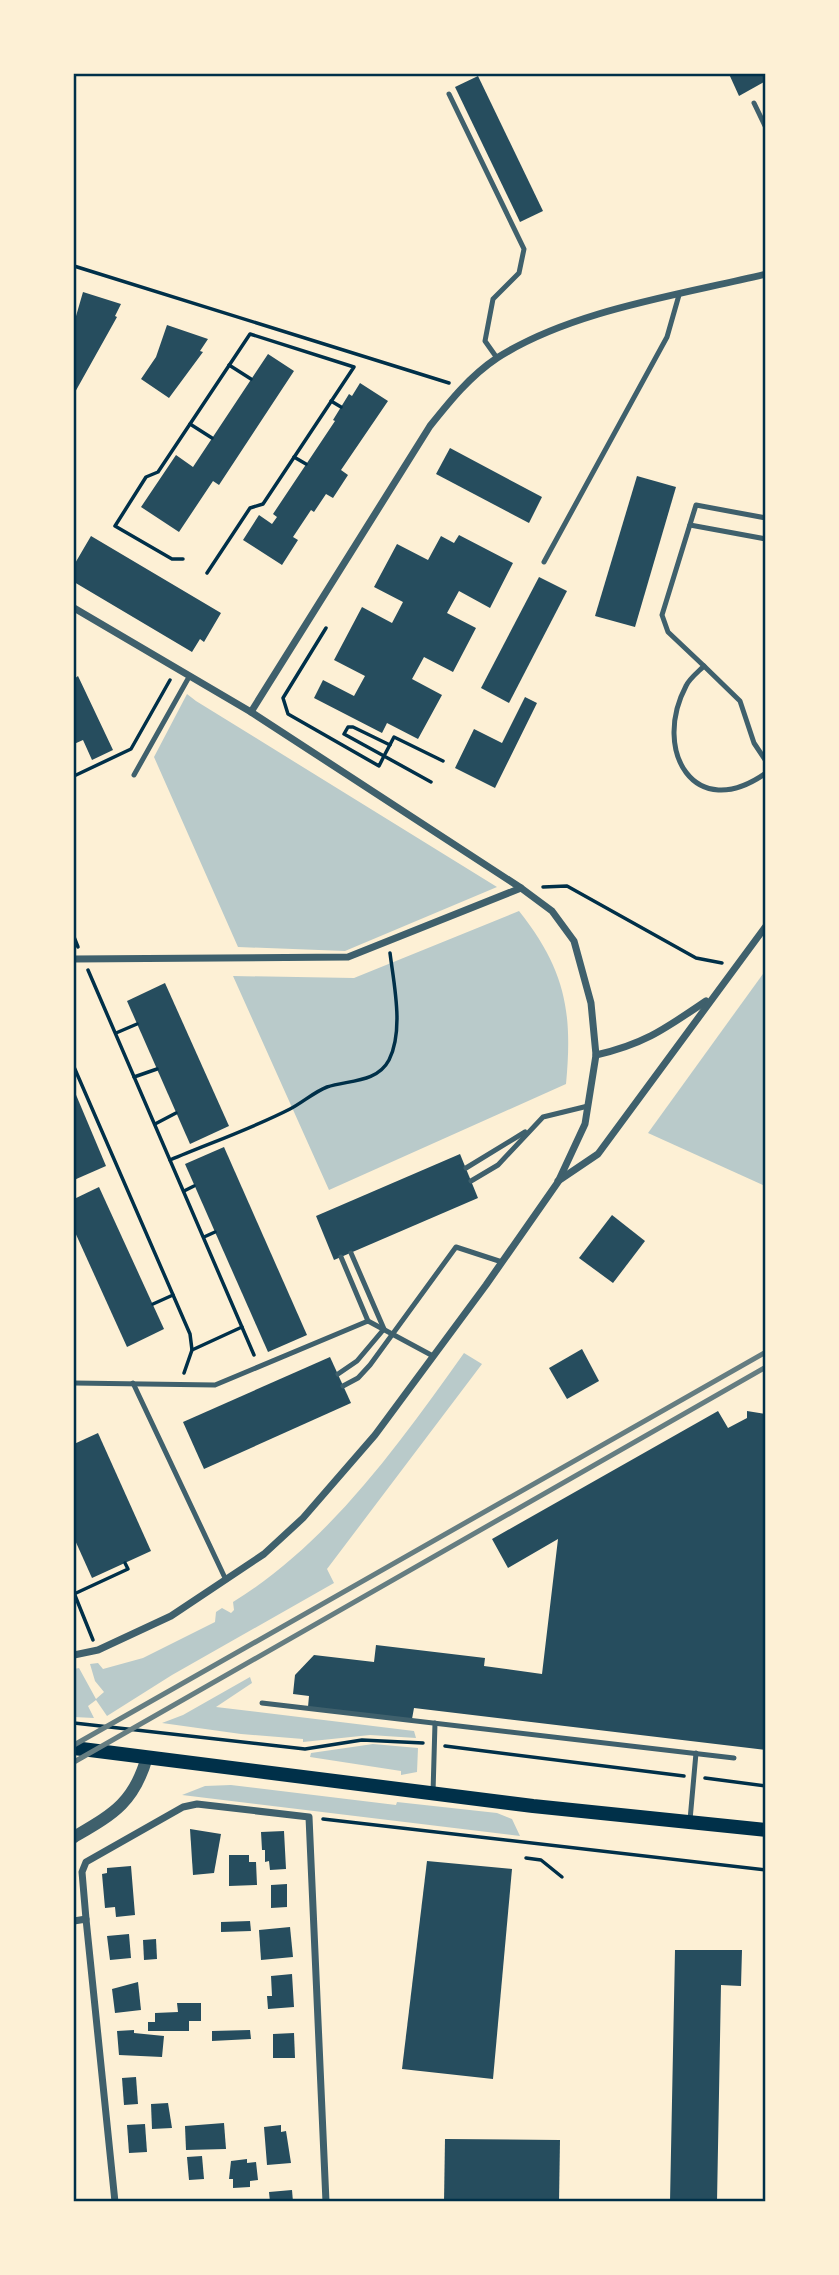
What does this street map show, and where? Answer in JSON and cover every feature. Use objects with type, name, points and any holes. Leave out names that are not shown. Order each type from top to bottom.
[{"type":"main road","points":[[74,1748],[433,1793],[765,1830]]},
{"type":"street","points":[[250,712],[430,426],[461,387],[497,358],[590,317],[765,274]]},
{"type":"street","points":[[74,608],[250,712],[521,888],[552,911],[574,941],[591,1003],[596,1055],[585,1124],[558,1182],[375,1435],[303,1518],[264,1554],[171,1616],[98,1650],[74,1655]]},
{"type":"street","points":[[74,959],[322,960],[348,957],[521,888]]},
{"type":"street","points":[[558,1182],[598,1154],[765,926]]},
{"type":"street","points":[[596,1055],[628,1048],[651,1038],[713,996]]},
{"type":"street","points":[[74,1837],[128,1800],[141,1780],[148,1757]]},
{"type":"street","points":[[115,2202],[82,1872],[86,1862],[183,1807],[197,1804],[309,1817],[326,2202]]},
{"type":"street","points":[[74,1921],[86,1919]]},
{"type":"lane","points":[[449,94],[524,249],[519,273],[493,299],[485,341],[497,358]]},
{"type":"lane","points":[[754,103],[765,128]]},
{"type":"lane","points":[[544,562],[667,337],[679,295]]},
{"type":"lane","points":[[765,518],[696,505],[662,615],[668,632],[740,701],[754,743],[765,761]]},
{"type":"lane","points":[[690,525],[765,539]]},
{"type":"lane","points":[[704,666],[686,685],[677,714],[673,739],[685,774],[697,786],[713,792],[731,790],[751,783],[765,773]]},
{"type":"lane","points":[[134,775],[189,677]]},
{"type":"lane","points":[[471,1181],[498,1165],[543,1117],[588,1107]]},
{"type":"lane","points":[[466,1168],[531,1129]]},
{"type":"lane","points":[[343,1386],[358,1378],[394,1334],[456,1247],[502,1262]]},
{"type":"lane","points":[[351,1253],[384,1329]]},
{"type":"lane","points":[[341,1257],[368,1321],[433,1356]]},
{"type":"lane","points":[[74,1383],[215,1385],[368,1321]]},
{"type":"lane","points":[[338,1374],[358,1361],[384,1329]]},
{"type":"lane","points":[[133,1383],[226,1580]]},
{"type":"lane","points":[[262,1703],[734,1758]]},
{"type":"lane","points":[[433,1793],[435,1723]]},
{"type":"lane","points":[[690,1823],[696,1753]]},
{"type":"path","points":[[74,266],[461,387]]},
{"type":"path","points":[[183,559],[172,559],[115,526],[146,477],[158,472],[250,334],[354,367],[263,504],[250,508],[207,573]]},
{"type":"path","points":[[229,365],[251,379]]},
{"type":"path","points":[[331,401],[341,407]]},
{"type":"path","points":[[190,424],[212,438]]},
{"type":"path","points":[[294,457],[306,464]]},
{"type":"path","points":[[326,628],[283,698],[288,714],[379,766],[394,737],[443,761]]},
{"type":"path","points":[[74,776],[131,749],[176,669]]},
{"type":"path","points":[[390,745],[353,727],[348,727],[344,734],[431,782]]},
{"type":"path","points":[[521,888],[567,886],[696,958],[738,965]]},
{"type":"path","points":[[170,1160],[289,1110],[326,1088],[359,1081],[383,1069],[390,1058],[395,1033],[395,997],[389,941]]},
{"type":"path","points":[[83,959],[259,1367]]},
{"type":"path","points":[[116,1033],[137,1024]]},
{"type":"path","points":[[74,1067],[190,1334],[192,1350],[180,1385]]},
{"type":"path","points":[[134,1077],[157,1069]]},
{"type":"path","points":[[155,1124],[176,1113]]},
{"type":"path","points":[[184,1191],[194,1186]]},
{"type":"path","points":[[204,1237],[215,1232]]},
{"type":"path","points":[[153,1304],[173,1295]]},
{"type":"path","points":[[192,1350],[242,1327]]},
{"type":"path","points":[[98,1650],[74,1594],[128,1569],[125,1563]]},
{"type":"path","points":[[74,1723],[305,1749],[362,1740],[433,1744],[765,1786]]},
{"type":"path","points":[[309,1817],[765,1870]]},
{"type":"path","points":[[526,1858],[541,1860],[562,1877]]},
{"type":"shaded area","points":[[187,694],[497,887],[345,951],[238,947],[154,757]]},
{"type":"shaded area","points":[[519,911],[547,952],[562,992],[568,1034],[566,1084],[329,1190],[233,976],[354,978]]},
{"type":"shaded area","points":[[765,971],[765,1186],[648,1133]]},
{"type":"shaded area","points":[[464,1353],[482,1364],[327,1569],[334,1583],[172,1675],[107,1716],[96,1700],[88,1706],[94,1718],[74,1717],[74,1669],[79,1668],[96,1699],[104,1692],[95,1681],[90,1664],[98,1663],[103,1669],[143,1658],[215,1622],[216,1612],[222,1608],[231,1613],[234,1610],[233,1602],[301,1551],[332,1521],[388,1456]]},
{"type":"shaded area","points":[[250,1677],[252,1683],[216,1707],[414,1731],[416,1738],[370,1735],[303,1742],[303,1739],[162,1723],[183,1715]]},
{"type":"shaded area","points":[[373,1744],[418,1748],[417,1772],[401,1775],[401,1771],[310,1757],[311,1753]]},
{"type":"shaded area","points":[[231,1785],[396,1805],[397,1802],[497,1813],[512,1819],[520,1836],[182,1795],[205,1786]]},
{"type":"building","points":[[729,74],[766,74],[766,81],[739,96]]},
{"type":"building","points":[[478,76],[543,211],[520,222],[455,87]]},
{"type":"building","points":[[83,292],[121,304],[115,316],[117,317],[74,394],[74,323]]},
{"type":"building","points":[[167,325],[208,339],[200,351],[203,352],[169,398],[141,379],[156,357]]},
{"type":"building","points":[[268,354],[294,371],[219,485],[213,481],[179,532],[141,507],[176,455],[193,467]]},
{"type":"building","points":[[360,383],[388,401],[341,470],[348,475],[333,498],[326,494],[314,512],[311,510],[293,537],[298,540],[282,565],[243,540],[259,515],[272,524],[277,517],[273,514],[335,421],[333,420],[349,394],[352,396]]},
{"type":"building","points":[[450,448],[542,497],[529,523],[436,474]]},
{"type":"building","points":[[637,476],[676,487],[635,627],[595,616]]},
{"type":"building","points":[[459,535],[513,563],[490,608],[459,591],[447,613],[476,628],[453,672],[424,657],[412,679],[442,695],[418,739],[387,723],[382,733],[314,698],[323,680],[354,696],[365,676],[334,660],[362,607],[392,623],[403,602],[374,587],[397,544],[428,560],[441,536],[454,543]]},
{"type":"building","points":[[91,536],[221,613],[204,642],[200,639],[192,652],[74,582],[74,565]]},
{"type":"building","points":[[539,577],[567,591],[509,703],[481,688]]},
{"type":"building","points":[[78,676],[113,750],[92,760],[83,740],[74,744],[74,679]]},
{"type":"building","points":[[525,697],[537,703],[495,788],[455,768],[474,729],[502,743]]},
{"type":"building","points":[[165,983],[229,1126],[190,1144],[127,1001]]},
{"type":"building","points":[[74,1090],[106,1166],[74,1180]]},
{"type":"building","points":[[224,1147],[307,1335],[268,1352],[185,1164]]},
{"type":"building","points":[[460,1154],[478,1198],[334,1260],[316,1216]]},
{"type":"building","points":[[99,1187],[164,1329],[127,1347],[74,1230],[74,1199]]},
{"type":"building","points":[[612,1215],[645,1241],[613,1283],[579,1258]]},
{"type":"building","points":[[582,1349],[599,1381],[567,1399],[549,1368]]},
{"type":"building","points":[[330,1357],[351,1403],[204,1469],[183,1422]]},
{"type":"building","points":[[718,1411],[728,1428],[747,1418],[747,1411],[766,1414],[766,1750],[414,1708],[412,1719],[308,1707],[309,1696],[293,1694],[295,1675],[314,1655],[374,1662],[376,1645],[485,1658],[484,1666],[542,1674],[558,1539],[508,1568],[492,1539]]},
{"type":"building","points":[[98,1433],[151,1551],[92,1578],[74,1538],[74,1444]]},
{"type":"building","points":[[190,1829],[221,1834],[214,1873],[193,1875]]},
{"type":"building","points":[[284,1831],[286,1869],[270,1870],[269,1861],[265,1862],[265,1850],[262,1850],[261,1832]]},
{"type":"building","points":[[229,1855],[249,1855],[249,1862],[256,1862],[257,1885],[229,1886]]},
{"type":"building","points":[[427,1861],[512,1869],[493,2079],[402,2069]]},
{"type":"building","points":[[131,1866],[135,1915],[116,1917],[115,1907],[105,1908],[102,1874],[107,1873],[107,1868]]},
{"type":"building","points":[[287,1884],[287,1907],[271,1908],[271,1885]]},
{"type":"building","points":[[250,1921],[251,1931],[221,1932],[221,1922]]},
{"type":"building","points":[[290,1927],[293,1957],[261,1960],[259,1930]]},
{"type":"building","points":[[129,1934],[131,1958],[110,1960],[107,1936]]},
{"type":"building","points":[[156,1939],[157,1959],[144,1960],[143,1940]]},
{"type":"building","points":[[675,1950],[742,1950],[741,1986],[721,1985],[717,2202],[670,2202]]},
{"type":"building","points":[[292,1974],[294,2007],[268,2009],[267,1996],[272,1996],[271,1976]]},
{"type":"building","points":[[138,1982],[141,2010],[115,2013],[112,1989]]},
{"type":"building","points":[[177,2003],[201,2003],[201,2021],[189,2021],[189,2031],[148,2031],[148,2022],[155,2022],[155,2013],[178,2012]]},
{"type":"building","points":[[134,2030],[134,2033],[164,2036],[162,2057],[119,2055],[117,2031]]},
{"type":"building","points":[[250,2030],[251,2039],[212,2041],[212,2031]]},
{"type":"building","points":[[294,2033],[295,2058],[273,2058],[273,2034]]},
{"type":"building","points":[[136,2077],[138,2104],[124,2105],[122,2078]]},
{"type":"building","points":[[168,2103],[172,2128],[152,2129],[151,2104]]},
{"type":"building","points":[[224,2123],[226,2149],[186,2150],[185,2126]]},
{"type":"building","points":[[145,2124],[147,2152],[129,2153],[127,2125]]},
{"type":"building","points":[[281,2125],[281,2132],[286,2131],[291,2163],[267,2165],[264,2127]]},
{"type":"building","points":[[445,2139],[560,2140],[559,2202],[444,2202]]},
{"type":"building","points":[[202,2156],[204,2179],[189,2180],[187,2157]]},
{"type":"building","points":[[247,2159],[247,2163],[256,2162],[258,2180],[250,2181],[250,2187],[233,2188],[233,2179],[229,2179],[231,2161]]},
{"type":"building","points":[[292,2190],[293,2202],[270,2202],[269,2192]]},
{"type":"railway","points":[[74,1745],[766,1352]]},
{"type":"railway","points":[[74,1762],[766,1367]]}]
